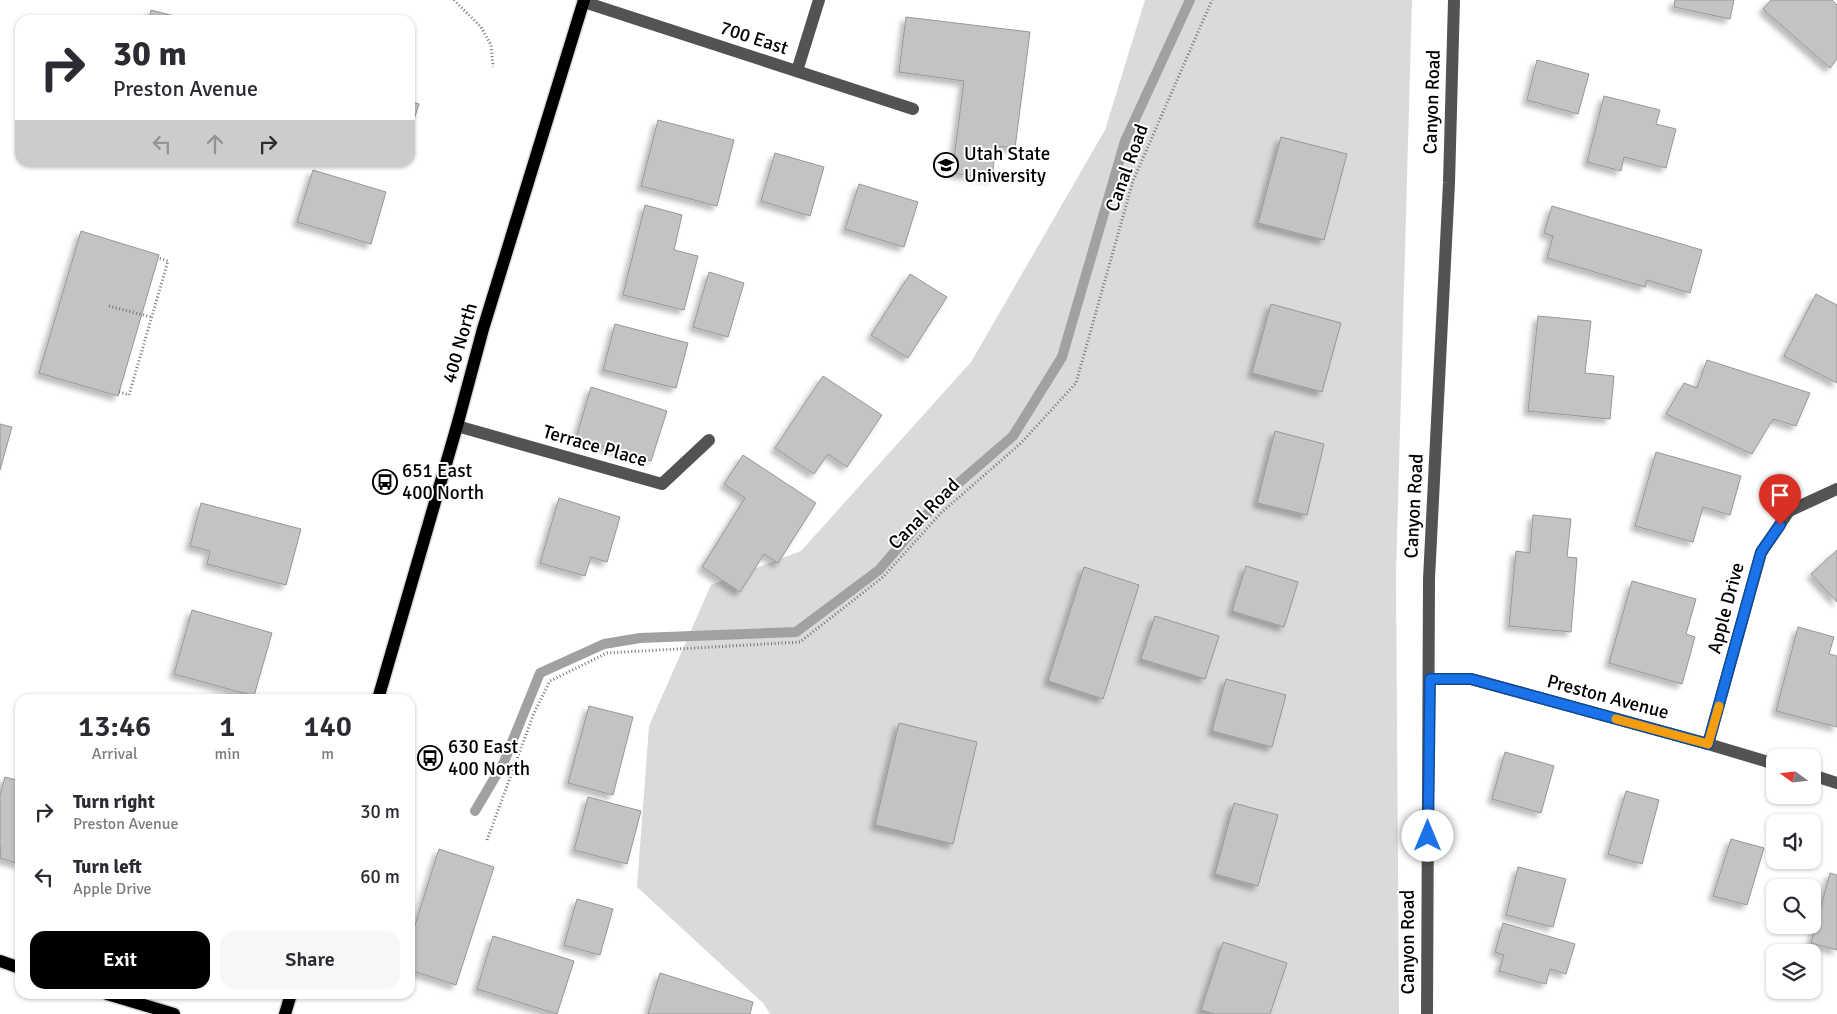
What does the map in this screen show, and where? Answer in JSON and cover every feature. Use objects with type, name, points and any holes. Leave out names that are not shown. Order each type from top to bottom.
[{"type":"main road","name":"400 North","points":[[379,694],[483,329],[584,1]]},
{"type":"main road","points":[[0,962],[15,966]]},
{"type":"main road","points":[[124,999],[174,1014]]},
{"type":"main road","points":[[285,1014],[290,999]]},
{"type":"street","points":[[797,71],[819,0]]},
{"type":"street","name":"Canyon Road","points":[[1427,1014],[1429,579],[1449,182],[1454,0]]},
{"type":"street","name":"700 East","points":[[584,1],[913,109]]},
{"type":"street","name":"Terrace Place","points":[[457,426],[662,484],[709,440]]},
{"type":"street","name":"Apple Drive","points":[[1708,744],[1761,552],[1789,511],[1837,489]]},
{"type":"street","name":"Preston Avenue","points":[[1430,679],[1471,679],[1766,761]]},
{"type":"street","points":[[1821,778],[1837,783]]},
{"type":"path","points":[[454,0],[481,27],[491,46],[493,67]]},
{"type":"path","name":"Canal Road","points":[[486,840],[534,713],[550,681],[607,653],[800,642],[883,577],[941,512],[1021,443],[1076,383],[1133,181],[1212,0]]},
{"type":"path","points":[[119,392],[129,394],[168,261],[158,258]]},
{"type":"path","points":[[110,306],[151,317]]},
{"type":"shaded area","points":[[1145,0],[1412,0],[1396,575],[1399,1014],[770,1014],[763,1003],[637,887],[649,726],[711,585],[801,551],[971,362],[1105,130]]},
{"type":"building","points":[[1675,0],[1734,0],[1730,19],[1674,7]]},
{"type":"building","points":[[1771,0],[1832,0],[1837,5],[1837,59],[1830,68],[1763,9]]},
{"type":"building","points":[[151,10],[170,15],[150,15]]},
{"type":"building","points":[[906,17],[1030,32],[1015,148],[996,146],[992,178],[952,173],[964,81],[899,72]]},
{"type":"building","points":[[1537,60],[1589,74],[1578,114],[1527,100]]},
{"type":"building","points":[[1604,96],[1660,110],[1656,124],[1676,129],[1666,168],[1624,157],[1621,171],[1587,162]]},
{"type":"building","points":[[415,103],[419,104],[415,116]]},
{"type":"building","points":[[658,120],[734,140],[717,206],[641,186]]},
{"type":"building","points":[[1281,137],[1347,154],[1324,240],[1258,223]]},
{"type":"building","points":[[775,153],[824,167],[810,216],[761,201]]},
{"type":"building","points":[[313,170],[386,192],[371,244],[297,222]]},
{"type":"building","points":[[859,184],[918,202],[904,247],[845,229]]},
{"type":"building","points":[[645,205],[682,215],[674,250],[698,256],[684,310],[623,295]]},
{"type":"building","points":[[1552,206],[1702,250],[1690,293],[1647,280],[1645,287],[1547,258],[1553,236],[1544,233]]},
{"type":"building","points":[[81,231],[159,255],[118,396],[39,373]]},
{"type":"building","points":[[709,272],[744,283],[728,337],[693,327]]},
{"type":"building","points":[[910,274],[947,297],[908,358],[871,335]]},
{"type":"building","points":[[1816,294],[1837,305],[1837,383],[1784,356]]},
{"type":"building","points":[[1271,304],[1341,323],[1322,392],[1252,373]]},
{"type":"building","points":[[1538,316],[1591,321],[1585,373],[1614,376],[1610,419],[1528,411]]},
{"type":"building","points":[[615,324],[688,343],[676,388],[603,370]]},
{"type":"building","points":[[1707,360],[1810,393],[1796,426],[1773,419],[1752,454],[1666,414],[1684,383],[1697,388]]},
{"type":"building","points":[[823,376],[882,415],[847,467],[828,454],[814,474],[775,448]]},
{"type":"building","points":[[591,387],[667,411],[651,461],[576,438]]},
{"type":"building","points":[[0,424],[12,427],[0,470]]},
{"type":"building","points":[[1275,431],[1324,444],[1307,515],[1257,503]]},
{"type":"building","points":[[1656,452],[1741,476],[1730,515],[1703,507],[1693,542],[1635,526]]},
{"type":"building","points":[[743,455],[816,503],[778,563],[764,554],[740,592],[702,567],[745,498],[724,484]]},
{"type":"building","points":[[559,498],[620,517],[607,562],[591,557],[585,576],[540,563]]},
{"type":"building","points":[[201,503],[301,529],[286,585],[207,564],[210,551],[190,546]]},
{"type":"building","points":[[1533,515],[1571,519],[1567,557],[1577,558],[1571,632],[1509,626],[1516,551],[1530,553]]},
{"type":"building","points":[[1837,550],[1837,602],[1811,574]]},
{"type":"building","points":[[1246,566],[1298,582],[1284,627],[1232,611]]},
{"type":"building","points":[[1084,567],[1139,585],[1103,699],[1048,681]]},
{"type":"building","points":[[1632,581],[1696,599],[1686,634],[1695,637],[1682,684],[1609,663]]},
{"type":"building","points":[[192,610],[272,633],[255,694],[247,694],[174,674]]},
{"type":"building","points":[[1155,616],[1219,636],[1205,679],[1141,659]]},
{"type":"building","points":[[1798,627],[1834,637],[1829,654],[1837,656],[1837,727],[1776,711]]},
{"type":"building","points":[[1226,679],[1286,695],[1272,747],[1212,731]]},
{"type":"building","points":[[589,706],[633,717],[613,795],[568,783]]},
{"type":"building","points":[[899,723],[977,742],[953,844],[875,825]]},
{"type":"building","points":[[1505,752],[1554,766],[1541,813],[1492,799]]},
{"type":"building","points":[[5,777],[15,780],[15,862],[0,858],[0,795]]},
{"type":"building","points":[[1626,791],[1659,800],[1642,864],[1608,854]]},
{"type":"building","points":[[588,797],[641,811],[627,864],[574,850]]},
{"type":"building","points":[[1234,803],[1278,815],[1258,886],[1215,874]]},
{"type":"building","points":[[1731,839],[1764,848],[1747,905],[1713,896]]},
{"type":"building","points":[[439,849],[494,867],[456,985],[415,972],[415,925]]},
{"type":"building","points":[[1518,867],[1566,879],[1553,927],[1506,915]]},
{"type":"building","points":[[1830,873],[1837,875],[1837,950],[1821,946],[1821,944],[1811,943],[1813,934],[1821,934],[1821,906]]},
{"type":"building","points":[[577,899],[613,909],[600,955],[564,945]]},
{"type":"building","points":[[1503,923],[1575,944],[1566,974],[1550,969],[1546,984],[1499,971],[1504,955],[1495,952]]},
{"type":"building","points":[[493,936],[574,961],[557,1014],[477,989]]},
{"type":"building","points":[[1223,942],[1287,963],[1270,1014],[1214,1014],[1201,1010]]},
{"type":"building","points":[[660,973],[753,1002],[750,1014],[648,1014]]},
{"type":"waterway","points":[[475,811],[504,762],[540,673],[604,644],[640,638],[796,632],[879,570],[939,500],[1013,436],[1062,357],[1125,141],[1190,0]]},
{"type":"slow traffic","points":[[1616,719],[1708,744],[1719,706]]},
{"type":"place","name":"Utah State University","points":[[946,165]]},
{"type":"place","name":"651 East 400 North","points":[[385,482]]},
{"type":"place","name":"630 East 400 North","points":[[430,758]]},
{"type":"route","points":[[1428,836],[1430,679],[1471,679],[1708,744],[1761,552],[1780,525]]}]
